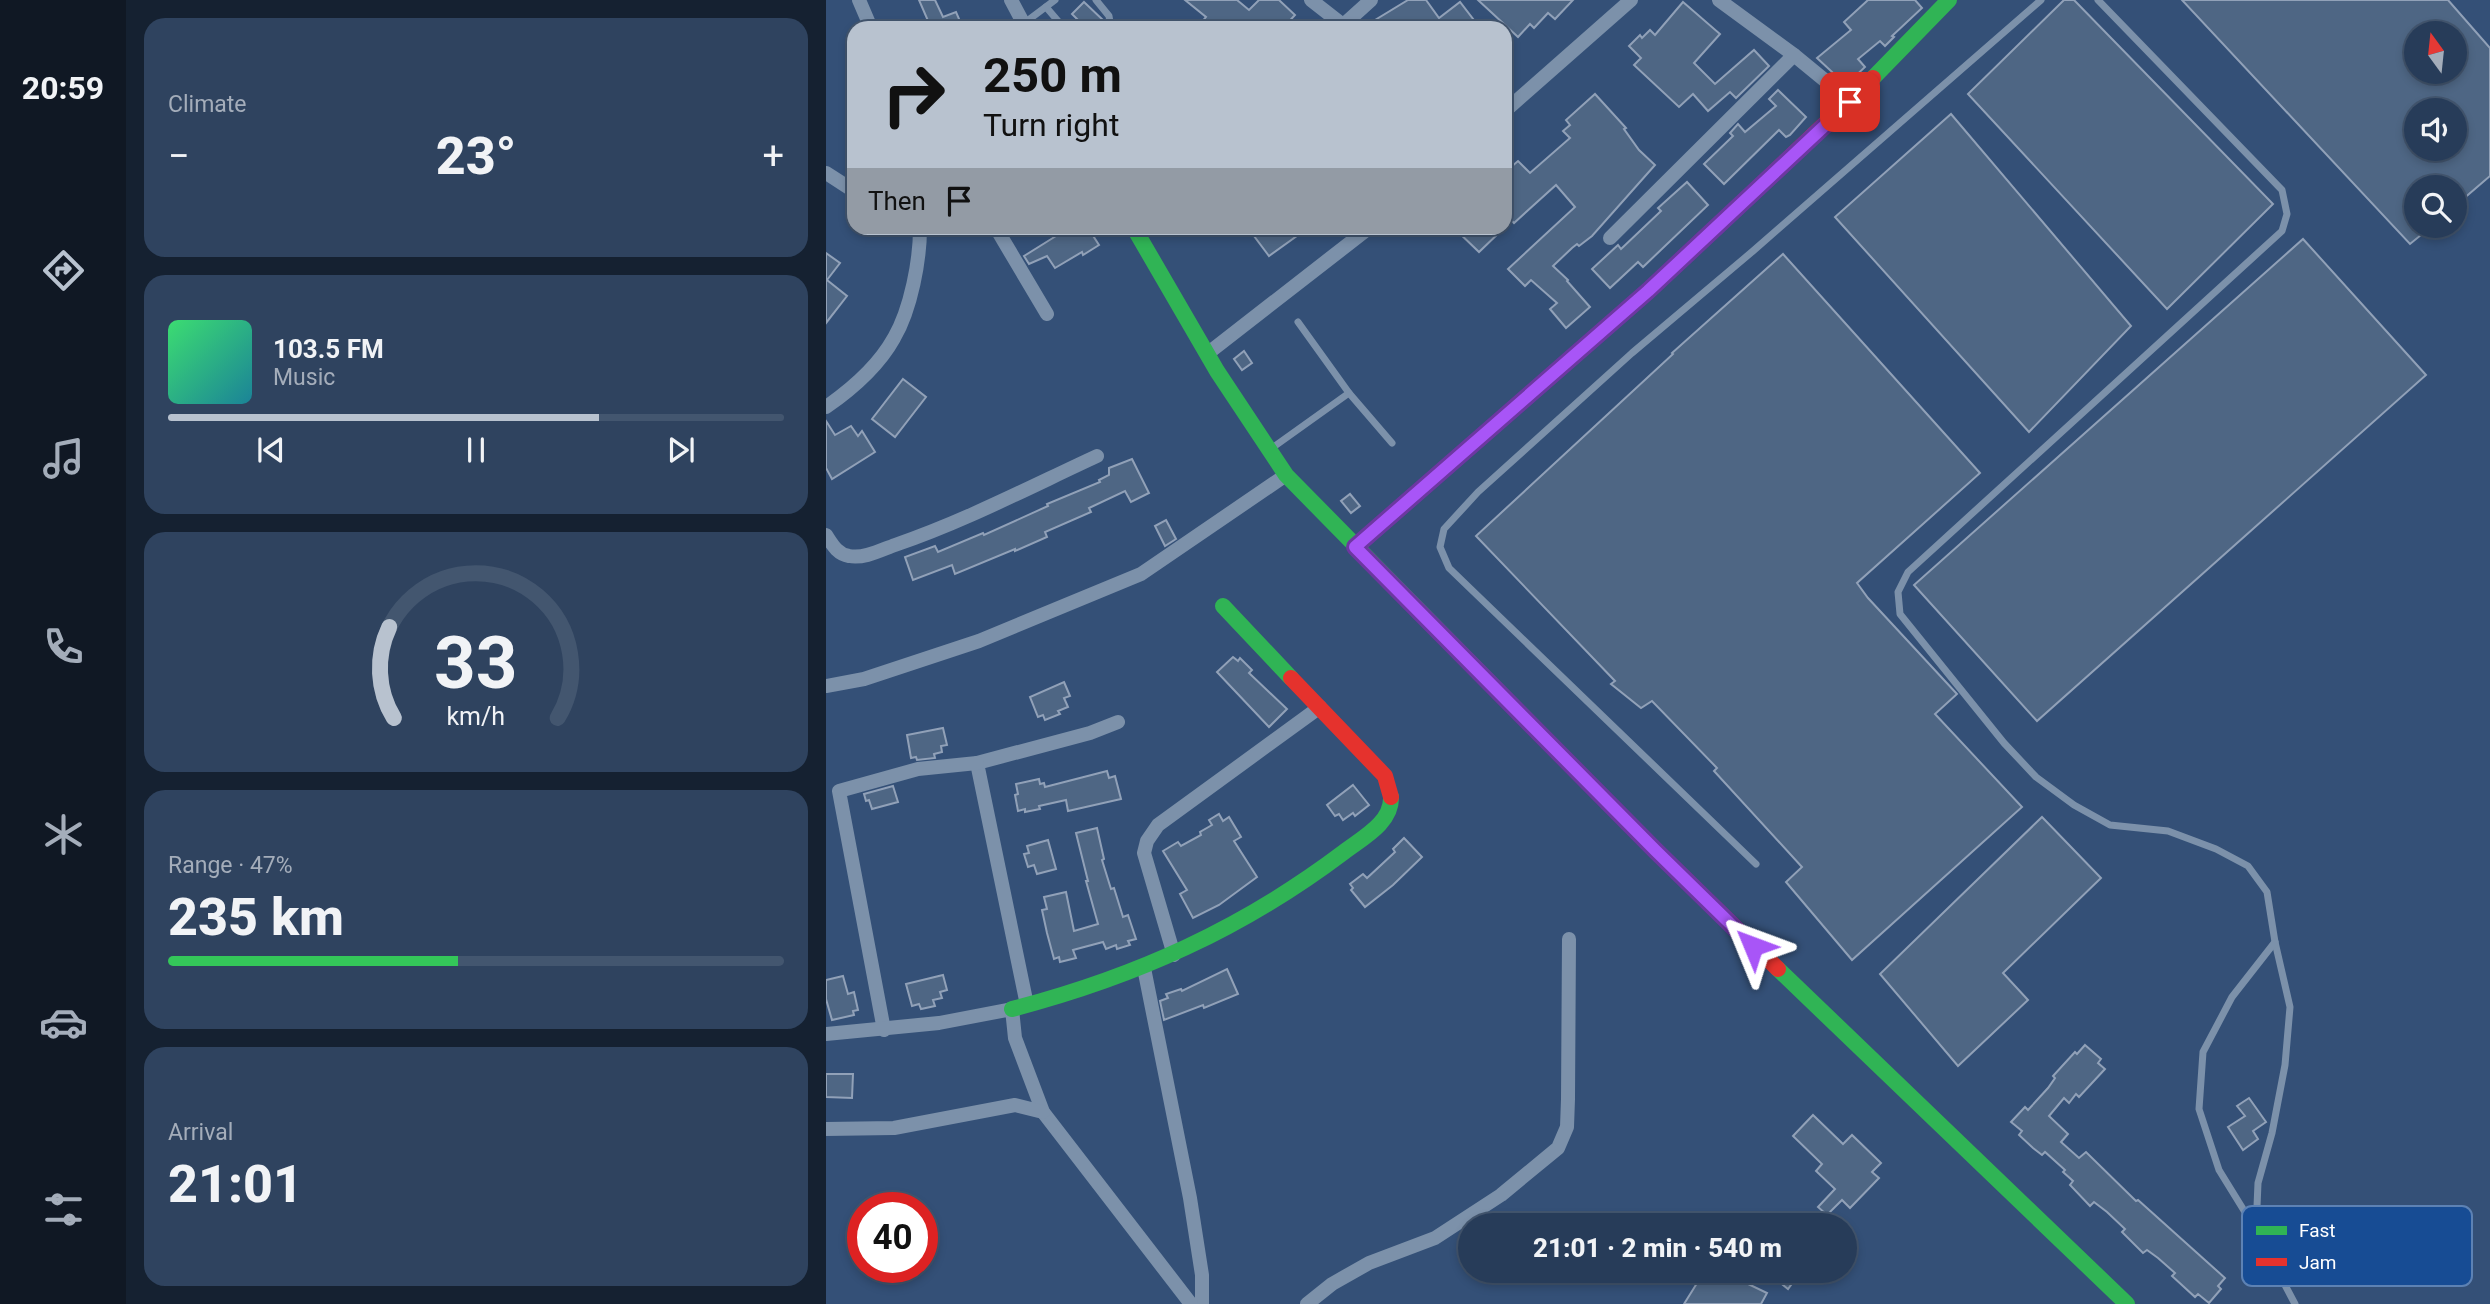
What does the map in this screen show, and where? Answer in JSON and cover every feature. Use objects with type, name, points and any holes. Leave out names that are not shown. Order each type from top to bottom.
[{"type":"street","points":[[859,0],[868,21]]},
{"type":"street","points":[[1011,0],[1022,21]]},
{"type":"street","points":[[1311,0],[1334,21]]},
{"type":"street","points":[[1348,21],[1371,0]]},
{"type":"street","points":[[1512,105],[1631,0]]},
{"type":"street","points":[[1719,0],[1794,55],[1850,102]]},
{"type":"street","points":[[1355,547],[1648,291],[1850,102],[1949,0]]},
{"type":"street","points":[[1610,238],[1794,55]]},
{"type":"street","points":[[826,173],[847,186]]},
{"type":"street","points":[[826,407],[859,381],[895,337],[915,272],[919,235]]},
{"type":"street","points":[[1000,235],[1047,314]]},
{"type":"street","points":[[1138,235],[1207,354],[1286,475],[1674,870],[2127,1304]]},
{"type":"street","points":[[1207,354],[1360,235]]},
{"type":"street","points":[[829,544],[841,553],[862,556],[920,537],[994,506],[1097,456]]},
{"type":"street","points":[[826,686],[864,679],[979,641],[1141,574],[1286,475]]},
{"type":"street","points":[[826,1034],[939,1023],[1019,1007],[1144,968],[1220,934],[1316,873],[1368,833],[1390,811],[1392,794],[1385,776],[1223,606]]},
{"type":"street","points":[[1174,955],[1144,853],[1147,841],[1158,825],[1320,708]]},
{"type":"street","points":[[884,1030],[832,792],[918,769],[977,763],[1090,733],[1118,722]]},
{"type":"street","points":[[977,763],[1019,1007],[1015,1038],[1043,1112],[1191,1304]]},
{"type":"street","points":[[1307,1304],[1332,1284],[1369,1263],[1435,1238],[1501,1195],[1558,1148],[1567,1127],[1569,939]]},
{"type":"street","points":[[1144,968],[1190,1198],[1202,1275],[1202,1304]]},
{"type":"street","points":[[826,1129],[894,1128],[1015,1105],[1043,1112]]},
{"type":"lane","points":[[1030,21],[1055,0]]},
{"type":"lane","points":[[1096,0],[1110,21]]},
{"type":"lane","points":[[1756,864],[1449,568],[1440,547],[1444,529],[1478,492],[1632,353],[2041,0]]},
{"type":"lane","points":[[2098,0],[2282,190],[2287,214],[2282,231],[1908,572],[1898,592],[1900,614],[2004,743],[2036,777],[2074,805],[2110,825],[2168,831],[2216,849],[2248,866],[2267,892],[2290,1007],[2286,1065],[2258,1183],[2257,1206]]},
{"type":"lane","points":[[1046,7],[1058,21]]},
{"type":"lane","points":[[1298,322],[1349,393],[1392,443]]},
{"type":"lane","points":[[1268,450],[1349,393]]},
{"type":"lane","points":[[2242,1207],[2219,1170],[2199,1109],[2203,1052],[2232,997],[2275,942]]},
{"type":"lane","points":[[2286,1286],[2295,1304]]},
{"type":"building","points":[[919,0],[935,0],[943,17],[956,12],[960,21],[928,21]]},
{"type":"building","points":[[1185,0],[1237,0],[1249,10],[1259,0],[1279,0],[1295,15],[1289,21],[1203,21],[1206,17]]},
{"type":"building","points":[[1408,0],[1426,0],[1439,18],[1460,2],[1475,21],[1374,21]]},
{"type":"building","points":[[1478,0],[1573,0],[1555,19],[1548,13],[1534,28],[1530,24],[1518,37],[1512,31],[1512,21],[1501,21]]},
{"type":"building","points":[[1868,0],[1915,0],[1922,8],[1885,46],[1880,41],[1858,59],[1865,67],[1846,85],[1817,58],[1851,30],[1844,22]]},
{"type":"building","points":[[2064,0],[2074,0],[2273,204],[2167,309],[1968,94]]},
{"type":"building","points":[[2182,0],[2448,0],[2466,21],[2404,21],[2404,84],[2468,84],[2468,23],[2490,48],[2490,176],[2467,196],[2467,175],[2404,175],[2404,238]]},
{"type":"building","points":[[1084,2],[1104,21],[1079,21],[1072,14]]},
{"type":"building","points":[[1683,2],[1720,34],[1694,63],[1715,84],[1754,50],[1769,66],[1736,98],[1730,92],[1708,111],[1693,94],[1679,107],[1634,65],[1641,58],[1629,46],[1650,30],[1655,35]]},
{"type":"building","points":[[1778,90],[1806,117],[1786,137],[1779,130],[1724,184],[1704,164],[1733,136],[1730,133],[1738,124],[1745,132],[1776,106],[1769,99]]},
{"type":"building","points":[[1595,94],[1626,128],[1624,129],[1639,150],[1655,165],[1592,236],[1579,246],[1577,244],[1553,266],[1590,307],[1566,328],[1550,309],[1557,303],[1531,280],[1525,286],[1508,269],[1575,207],[1556,185],[1514,223],[1512,221],[1512,166],[1518,161],[1530,173],[1570,138],[1563,131],[1570,125],[1566,120]]},
{"type":"building","points":[[1951,114],[2131,326],[2029,432],[1835,217]]},
{"type":"building","points":[[1687,182],[1708,205],[1643,267],[1638,262],[1610,288],[1592,269],[1618,245],[1621,249],[1661,211],[1658,208]]},
{"type":"building","points":[[1093,235],[1099,245],[1055,268],[1047,256],[1029,264],[1024,256],[1056,236]]},
{"type":"building","points":[[1253,235],[1298,235],[1269,256]]},
{"type":"building","points":[[1461,235],[1497,235],[1479,252]]},
{"type":"building","points":[[2404,238],[2417,238],[2410,244]]},
{"type":"building","points":[[2303,239],[2426,375],[2037,721],[1914,585]]},
{"type":"building","points":[[826,253],[840,263],[827,280],[847,296],[826,323]]},
{"type":"building","points":[[1783,254],[1980,473],[1857,583],[1957,694],[1935,714],[2022,807],[1852,960],[1786,882],[1802,867],[1714,771],[1717,768],[1652,701],[1641,708],[1611,684],[1615,681],[1476,536],[1672,353]]},
{"type":"building","points":[[1244,351],[1252,363],[1242,370],[1234,359]]},
{"type":"building","points":[[903,379],[926,397],[895,437],[872,419]]},
{"type":"building","points":[[826,421],[835,435],[851,426],[858,436],[862,431],[875,452],[832,479],[826,468]]},
{"type":"building","points":[[1132,459],[1149,493],[1131,502],[1125,491],[1089,508],[1091,512],[1045,532],[1047,537],[1015,551],[955,574],[952,565],[913,580],[905,557],[935,546],[938,552],[983,533],[984,535],[1100,482],[1099,480],[1109,475],[1109,468]]},
{"type":"building","points":[[1350,494],[1360,506],[1351,513],[1341,501]]},
{"type":"building","points":[[1166,520],[1176,539],[1165,546],[1155,526]]},
{"type":"building","points":[[1233,657],[1238,661],[1240,658],[1252,670],[1249,673],[1287,709],[1269,727],[1217,672]]},
{"type":"building","points":[[1064,682],[1070,696],[1064,698],[1068,707],[1058,711],[1060,714],[1045,720],[1043,715],[1038,717],[1030,697]]},
{"type":"building","points":[[943,728],[947,745],[941,746],[942,752],[934,754],[935,758],[911,758],[907,735]]},
{"type":"building","points":[[1107,771],[1109,778],[1115,776],[1121,799],[1068,811],[1066,800],[1039,806],[1040,809],[1018,811],[1016,784],[1039,779],[1040,784],[1044,783],[1045,787]]},
{"type":"building","points":[[1353,785],[1369,805],[1355,816],[1353,813],[1343,820],[1339,814],[1335,816],[1327,805]]},
{"type":"building","points":[[893,786],[898,802],[872,809],[864,794]]},
{"type":"building","points":[[1219,814],[1223,821],[1229,817],[1241,837],[1234,841],[1257,877],[1219,905],[1193,918],[1180,894],[1187,890],[1163,851],[1178,842],[1181,846],[1201,835],[1200,832],[1212,825],[1209,820]]},
{"type":"building","points":[[2042,817],[2101,878],[2003,973],[2028,1000],[1958,1066],[1880,974]]},
{"type":"building","points":[[1097,828],[1104,859],[1102,860],[1111,889],[1114,888],[1123,917],[1128,915],[1136,939],[1128,941],[1130,945],[1117,949],[1116,945],[1106,949],[1103,942],[1073,950],[1076,958],[1060,962],[1059,957],[1054,959],[1047,933],[1042,910],[1047,909],[1044,897],[1066,892],[1074,931],[1098,924],[1076,833]]},
{"type":"building","points":[[1404,838],[1422,857],[1365,907],[1351,890],[1353,888],[1350,884],[1363,874],[1367,878],[1395,852],[1393,849]]},
{"type":"building","points":[[1048,840],[1056,869],[1037,874],[1034,865],[1028,867],[1024,854],[1029,853],[1027,846]]},
{"type":"building","points":[[1227,969],[1238,994],[1164,1020],[1160,1001],[1168,998],[1166,994],[1181,989],[1182,991]]},
{"type":"building","points":[[943,975],[947,990],[940,992],[942,998],[933,1000],[935,1006],[921,1009],[919,1004],[912,1006],[906,984]]},
{"type":"building","points":[[843,976],[848,994],[854,992],[858,1010],[853,1011],[854,1015],[832,1020],[826,999],[826,980]]},
{"type":"building","points":[[2085,1045],[2101,1059],[2098,1063],[2105,1069],[2079,1097],[2076,1094],[2069,1103],[2064,1098],[2049,1116],[2068,1134],[2061,1142],[2079,1158],[2086,1152],[2136,1201],[2225,1278],[2218,1286],[2221,1289],[2209,1303],[2198,1294],[2195,1297],[2172,1276],[2175,1273],[2158,1258],[2147,1250],[2143,1253],[2122,1232],[2125,1229],[2107,1212],[2094,1202],[2090,1206],[2070,1185],[2073,1181],[2063,1172],[2065,1170],[2045,1152],[2042,1155],[2033,1148],[2019,1135],[2022,1131],[2011,1122],[2025,1107],[2028,1110],[2048,1088],[2055,1078],[2053,1076]]},
{"type":"building","points":[[826,1074],[853,1074],[852,1098],[826,1097]]},
{"type":"building","points":[[2249,1098],[2266,1122],[2253,1131],[2258,1139],[2243,1150],[2228,1127],[2245,1116],[2237,1106]]},
{"type":"building","points":[[1813,1115],[1843,1144],[1852,1135],[1881,1163],[1872,1172],[1879,1178],[1850,1208],[1842,1200],[1829,1213],[1825,1213],[1818,1207],[1835,1189],[1816,1171],[1822,1164],[1793,1136]]},
{"type":"building","points":[[1697,1283],[1746,1283],[1767,1293],[1761,1304],[1684,1304]]},
{"type":"building","points":[[1780,1283],[1792,1283],[1788,1289]]},
{"type":"traffic: fast","points":[[1873,78],[1949,0]]},
{"type":"traffic: fast","points":[[1355,547],[1648,291],[1746,199]]},
{"type":"traffic: fast","points":[[1138,235],[1217,371],[1286,475],[1640,835]]},
{"type":"traffic: fast","points":[[1223,606],[1291,678]]},
{"type":"traffic: fast","points":[[1012,1009],[1144,966],[1227,927],[1305,880],[1367,835],[1387,815],[1391,797]]},
{"type":"traffic: fast","points":[[1778,969],[2127,1304]]},
{"type":"traffic: jam","points":[[1746,199],[1873,78]]},
{"type":"traffic: jam","points":[[1291,678],[1385,776],[1391,797]]},
{"type":"traffic: jam","points":[[1640,835],[1778,969]]},
{"type":"route","points":[[1753,946],[1355,547],[1648,291],[1850,102]]}]
